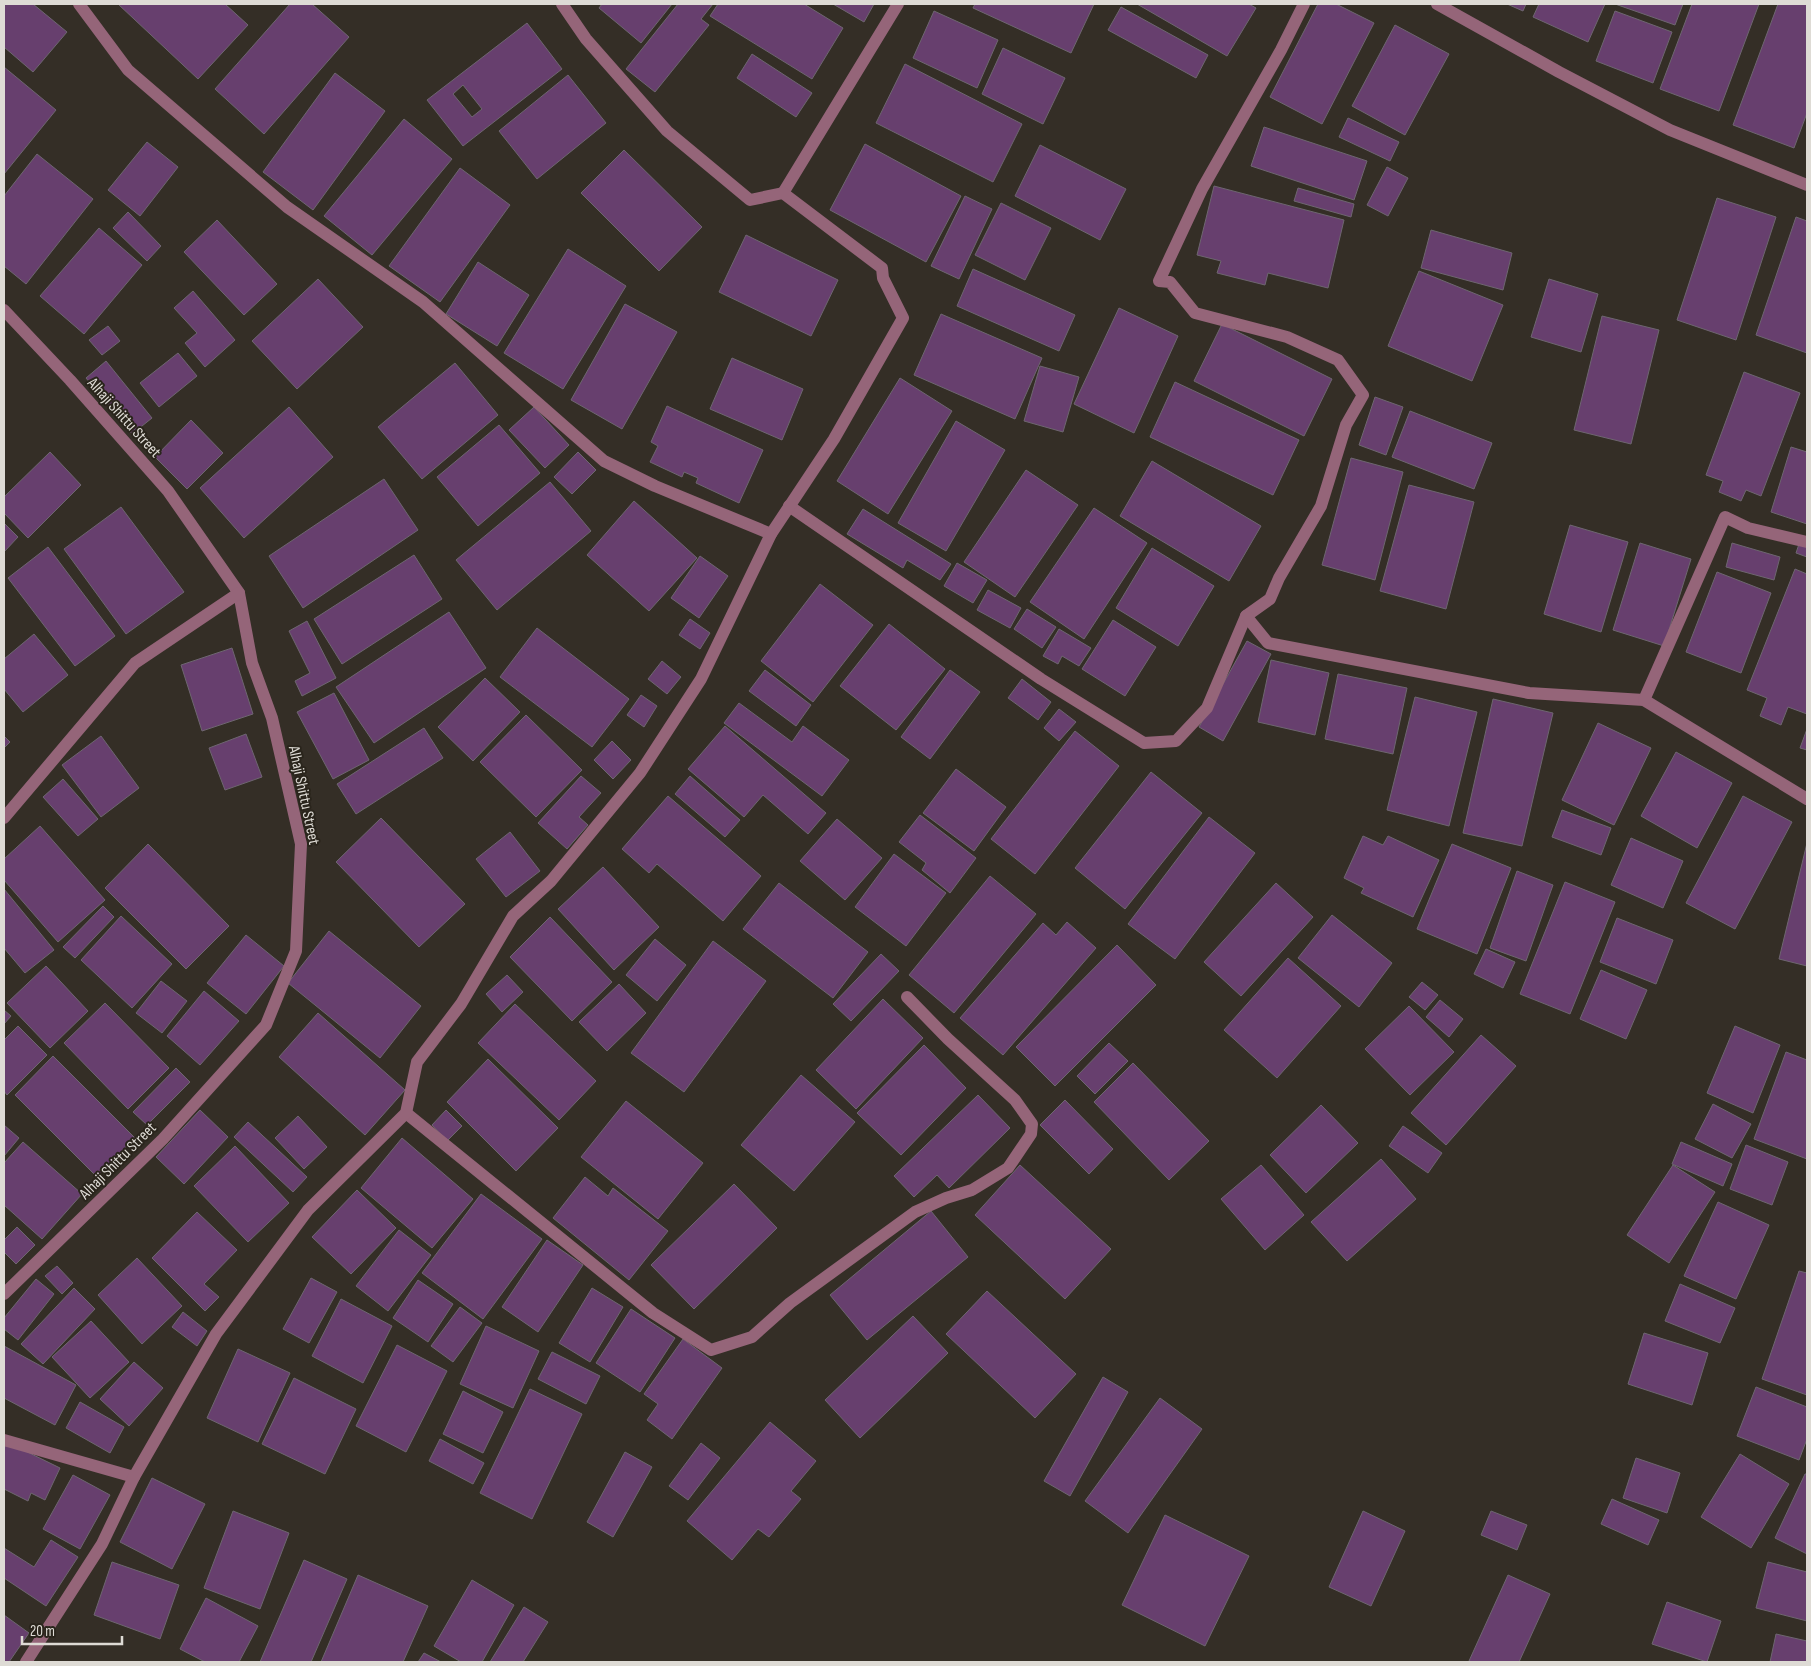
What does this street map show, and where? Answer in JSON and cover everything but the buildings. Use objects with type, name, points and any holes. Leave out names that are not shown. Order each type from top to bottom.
[{"type":"street","points":[[79,4],[128,70],[287,207],[423,302],[604,461],[655,486],[771,534]]},
{"type":"street","points":[[562,4],[586,39],[668,131],[750,200],[783,193],[898,4]]},
{"type":"street","points":[[789,506],[1041,679],[1144,743],[1176,741],[1207,708],[1246,616],[1270,599],[1279,578],[1321,506],[1346,425],[1364,395],[1338,360],[1287,337],[1195,313],[1170,282],[1159,281],[1202,189],[1276,58],[1304,4]]},
{"type":"street","points":[[1438,4],[1559,72],[1670,130],[1807,185]]},
{"type":"street","points":[[26,1662],[102,1544],[134,1476],[216,1334],[308,1210],[406,1113],[417,1062],[461,1004],[513,916],[551,881],[640,773],[701,679],[771,534],[834,439],[903,318],[883,278],[882,268],[783,193]]},
{"type":"street","name":"Alhaji Shittu Street","points":[[4,310],[70,380],[168,491],[239,593],[252,663],[272,718],[302,844],[296,951],[266,1025],[163,1139],[4,1294]]},
{"type":"street","points":[[1644,700],[1725,518],[1748,528],[1807,542]]},
{"type":"street","points":[[4,818],[134,663],[239,593]]},
{"type":"street","points":[[1246,616],[1268,643],[1529,693],[1644,700],[1807,799]]},
{"type":"street","points":[[406,1113],[653,1313],[711,1350],[752,1336],[790,1302],[915,1212],[946,1198],[972,1190],[1008,1168],[1031,1134],[1032,1124],[1015,1100],[948,1039],[908,997]]},
{"type":"street","points":[[4,1440],[134,1476]]}]
